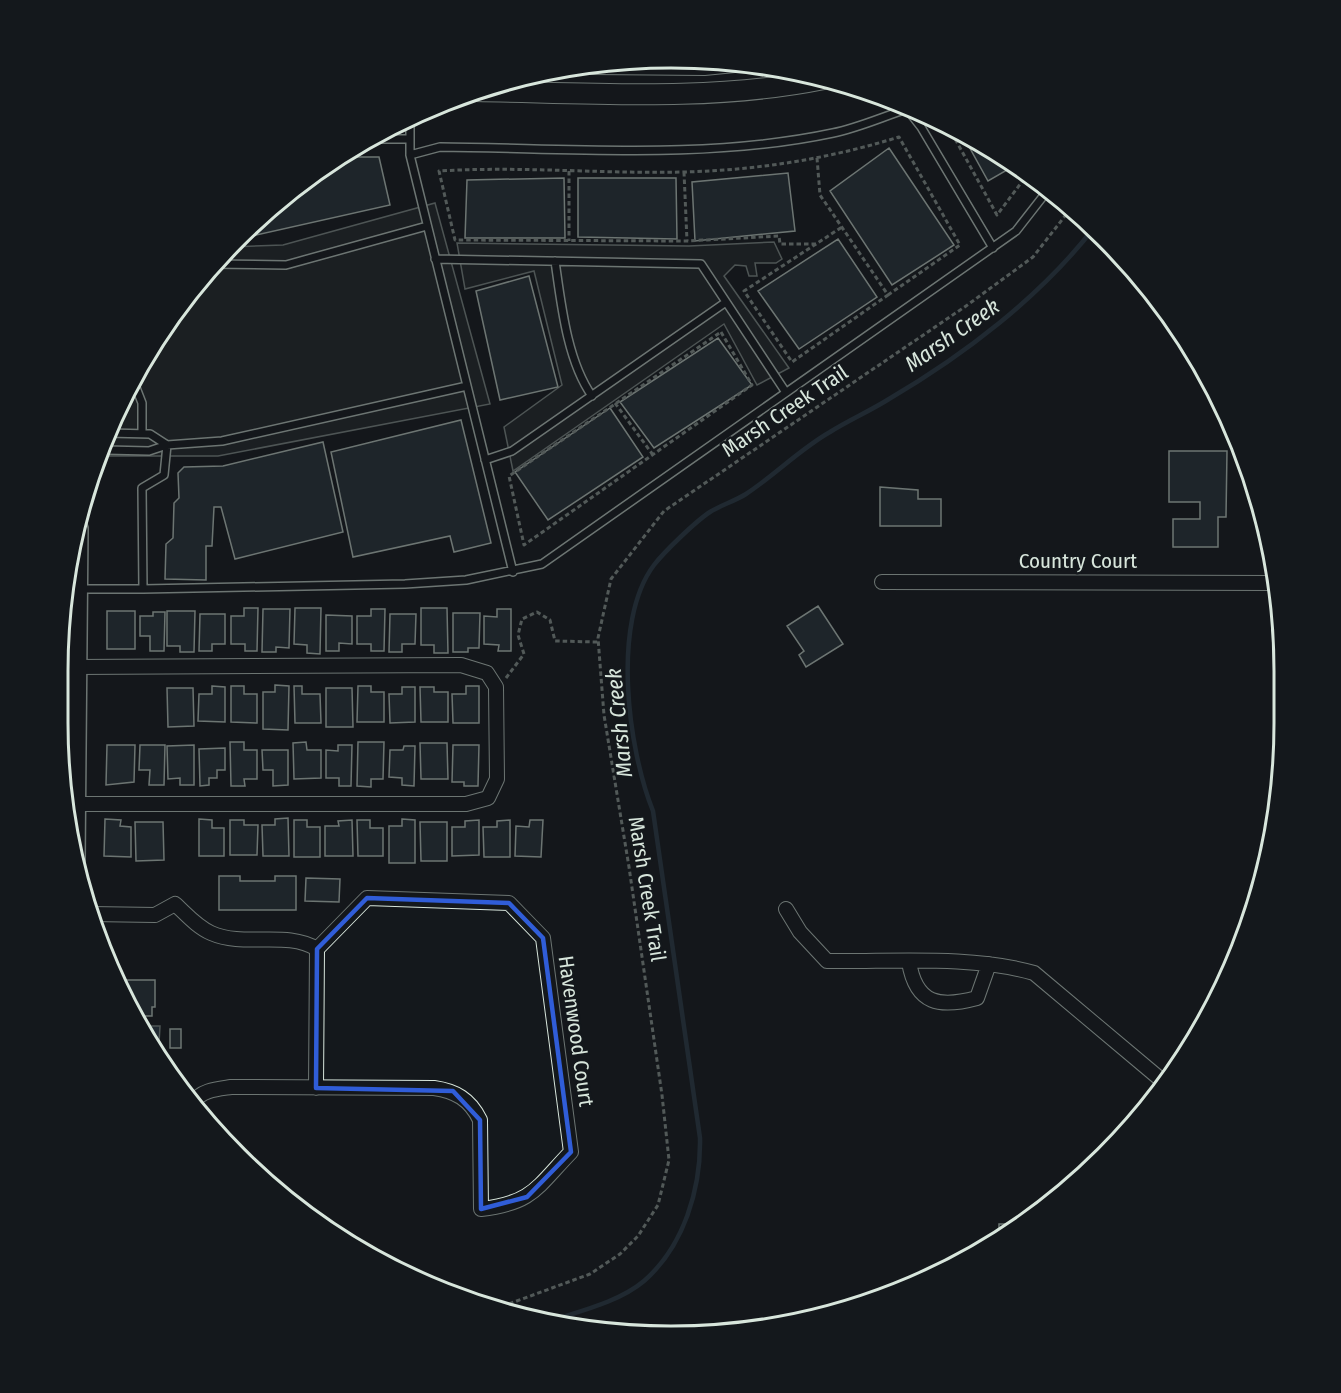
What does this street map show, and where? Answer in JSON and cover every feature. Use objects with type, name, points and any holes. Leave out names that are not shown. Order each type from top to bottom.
[{"type":"main road","points":[[503,92],[637,94],[740,90],[801,82]]},
{"type":"main road","points":[[75,813],[76,572]]},
{"type":"street","name":"Country Court","points":[[882,582],[1267,583]]},
{"type":"street","points":[[75,804],[466,804],[488,798],[497,779],[496,687],[487,673],[461,665],[76,667]]},
{"type":"street","name":"Havenwood Court","points":[[198,1097],[210,1091],[231,1087],[434,1088],[453,1091],[475,1110],[480,1120],[481,1209],[506,1206],[527,1197],[572,1152],[543,938],[509,903],[368,898],[317,949]]},
{"type":"street","points":[[99,914],[155,915],[175,904],[200,927],[214,934],[261,940],[304,941],[317,949],[316,1088]]},
{"type":"street","points":[[786,909],[800,932],[827,961],[989,964],[1034,973],[1159,1077]]},
{"type":"street","points":[[909,962],[912,983],[936,1003],[954,1004],[977,998],[989,964]]},
{"type":"lane","points":[[410,155],[441,147],[688,150],[757,146],[835,133],[896,111]]},
{"type":"lane","points":[[915,120],[993,248]]},
{"type":"lane","points":[[410,127],[410,155],[513,572]]},
{"type":"lane","points":[[386,139],[410,139]]},
{"type":"lane","points":[[76,589],[405,585],[466,580],[513,572],[542,564],[785,391],[993,248],[1016,231],[1043,196]]},
{"type":"lane","points":[[225,264],[286,265],[427,226]]},
{"type":"lane","points":[[435,259],[701,264],[785,391]]},
{"type":"lane","points":[[555,261],[561,304],[580,379],[592,396]]},
{"type":"lane","points":[[485,459],[512,451],[726,302]]},
{"type":"lane","points":[[109,450],[149,451],[166,445],[222,441],[467,386]]},
{"type":"lane","points":[[138,389],[142,413],[142,434]]},
{"type":"lane","points":[[116,433],[150,434],[166,445]]},
{"type":"lane","points":[[143,589],[142,488],[164,475],[166,445]]},
{"type":"path","points":[[816,244],[780,244],[779,236],[687,241],[455,240],[439,171],[684,172],[741,169],[818,159],[899,137],[960,244],[792,362],[744,291],[816,244],[842,227]]},
{"type":"path","points":[[955,139],[997,215],[1023,181]]},
{"type":"path","points":[[818,159],[820,195],[888,295]]},
{"type":"path","points":[[570,171],[570,241]]},
{"type":"path","points":[[684,172],[687,241]]},
{"type":"path","name":"Marsh Creek Trail","points":[[510,1304],[590,1274],[620,1254],[638,1236],[658,1205],[669,1161],[662,1095],[629,867],[604,715],[598,642],[611,579],[664,511],[966,306],[1033,257],[1066,215]]},
{"type":"path","points":[[721,332],[752,385],[524,545],[509,476],[615,403],[721,332]]},
{"type":"path","points":[[615,403],[653,454]]},
{"type":"path","points":[[496,687],[515,670],[524,654],[518,635],[522,619],[537,612],[550,620],[555,640],[598,642]]},
{"type":"highlighted area","points":[[367,898],[509,903],[543,938],[571,1152],[527,1197],[481,1209],[480,1120],[453,1091],[316,1088],[317,949]]},
{"type":"shaded area","points":[[435,203],[490,404],[218,456],[107,456],[148,369],[192,303],[242,247],[283,245]]},
{"type":"shaded area","points":[[774,242],[782,259],[776,263],[755,263],[757,276],[749,276],[746,266],[735,265],[724,276],[789,368],[757,385],[724,324],[513,471],[504,427],[562,385],[534,271],[465,289],[457,243],[689,246]]},
{"type":"water","points":[[149,1026],[160,1026],[159,1042]]},
{"type":"building","points":[[969,146],[1007,170],[988,181]]},
{"type":"building","points":[[889,148],[954,245],[892,285],[830,191]]},
{"type":"building","points":[[354,157],[379,157],[390,205],[253,236],[303,192]]},
{"type":"building","points":[[788,173],[795,231],[695,241],[692,182]]},
{"type":"building","points":[[564,178],[565,238],[465,238],[467,180]]},
{"type":"building","points":[[578,178],[676,178],[677,239],[578,237]]},
{"type":"building","points":[[838,239],[877,297],[799,349],[758,291]]},
{"type":"building","points":[[529,276],[558,387],[500,400],[476,291]]},
{"type":"building","points":[[718,338],[752,385],[654,448],[620,402]]},
{"type":"building","points":[[610,408],[643,457],[548,520],[515,472]]},
{"type":"building","points":[[461,420],[491,543],[454,552],[450,536],[353,557],[331,452]]},
{"type":"building","points":[[323,442],[343,532],[235,559],[221,507],[214,507],[212,546],[206,546],[206,580],[165,579],[166,544],[173,538],[174,503],[179,498],[178,473],[184,467],[223,466]]},
{"type":"building","points":[[1169,451],[1227,451],[1226,517],[1218,517],[1218,547],[1173,547],[1173,519],[1200,519],[1200,502],[1169,502]]},
{"type":"building","points":[[880,487],[918,490],[918,499],[941,499],[941,526],[880,526]]},
{"type":"building","points":[[818,606],[843,644],[806,667],[799,655],[804,651],[787,626]]},
{"type":"building","points":[[244,608],[258,608],[257,651],[245,651],[245,644],[231,644],[231,616],[244,616]]},
{"type":"building","points":[[295,608],[321,608],[320,654],[307,653],[307,645],[294,644]]},
{"type":"building","points":[[421,608],[447,608],[448,653],[434,653],[434,645],[421,645]]},
{"type":"building","points":[[263,609],[290,609],[289,648],[276,647],[276,652],[262,652]]},
{"type":"building","points":[[371,609],[385,609],[384,651],[371,651],[371,644],[357,644],[357,616],[371,616]]},
{"type":"building","points":[[497,609],[511,609],[511,651],[498,651],[499,645],[484,644],[484,616],[497,617]]},
{"type":"building","points":[[107,611],[135,611],[135,649],[107,649]]},
{"type":"building","points":[[167,611],[195,611],[194,652],[180,652],[180,646],[167,646]]},
{"type":"building","points":[[153,612],[165,612],[164,651],[150,651],[150,636],[140,636],[140,616],[153,616]]},
{"type":"building","points":[[453,613],[480,613],[479,648],[468,648],[468,652],[453,652]]},
{"type":"building","points":[[200,614],[225,614],[225,644],[212,644],[212,651],[199,651]]},
{"type":"building","points":[[390,614],[416,614],[415,644],[402,644],[402,652],[389,652]]},
{"type":"building","points":[[326,615],[352,616],[352,644],[339,643],[339,651],[326,651]]},
{"type":"building","points":[[275,685],[289,686],[288,730],[263,729],[263,692],[275,692]]},
{"type":"building","points":[[212,686],[225,687],[225,722],[198,721],[199,694],[212,694]]},
{"type":"building","points":[[231,686],[244,686],[244,694],[257,694],[257,723],[231,722]]},
{"type":"building","points":[[294,686],[302,686],[302,694],[320,694],[321,723],[295,723]]},
{"type":"building","points":[[358,686],[371,686],[371,692],[384,692],[384,722],[357,722]]},
{"type":"building","points":[[466,686],[479,686],[479,723],[453,723],[452,694],[466,694]]},
{"type":"building","points":[[402,687],[415,687],[415,722],[390,723],[389,694],[402,694]]},
{"type":"building","points":[[420,687],[434,687],[434,692],[448,692],[448,722],[421,722]]},
{"type":"building","points":[[167,688],[193,688],[194,726],[168,727]]},
{"type":"building","points":[[326,688],[352,688],[353,727],[326,727]]},
{"type":"building","points":[[230,742],[244,742],[244,750],[257,750],[257,779],[244,779],[245,786],[231,786]]},
{"type":"building","points":[[306,742],[307,750],[321,750],[321,778],[294,779],[293,743]]},
{"type":"building","points":[[358,742],[384,742],[383,779],[371,779],[371,787],[357,786]]},
{"type":"building","points":[[420,743],[447,743],[448,779],[421,779]]},
{"type":"building","points":[[107,745],[135,745],[134,782],[106,785]]},
{"type":"building","points":[[140,745],[165,745],[164,785],[149,785],[150,770],[139,770]]},
{"type":"building","points":[[194,745],[194,785],[180,785],[180,778],[168,779],[167,746]]},
{"type":"building","points":[[338,745],[352,745],[351,786],[339,786],[339,778],[326,778],[326,750],[338,751]]},
{"type":"building","points":[[453,745],[479,745],[478,786],[464,786],[464,782],[452,782]]},
{"type":"building","points":[[404,746],[415,746],[414,786],[402,785],[402,778],[389,777],[390,750],[403,750]]},
{"type":"building","points":[[225,748],[225,770],[217,770],[217,778],[209,778],[209,785],[200,786],[199,749]]},
{"type":"building","points":[[262,750],[288,750],[288,785],[273,786],[273,770],[263,770]]},
{"type":"building","points":[[288,818],[289,856],[263,856],[262,825],[275,825],[275,819]]},
{"type":"building","points":[[105,819],[121,820],[120,826],[131,827],[131,857],[104,856]]},
{"type":"building","points":[[199,819],[212,820],[212,828],[224,828],[224,856],[199,856]]},
{"type":"building","points":[[402,819],[415,820],[415,863],[389,863],[389,826],[402,826]]},
{"type":"building","points":[[230,820],[244,820],[244,825],[258,825],[257,855],[230,855]]},
{"type":"building","points":[[294,820],[307,820],[307,827],[320,827],[320,857],[294,857]]},
{"type":"building","points":[[352,820],[353,856],[325,856],[325,826],[339,826],[338,821]]},
{"type":"building","points":[[357,820],[370,820],[370,828],[383,828],[383,856],[358,856]]},
{"type":"building","points":[[479,820],[479,855],[452,856],[452,827],[465,827],[465,821]]},
{"type":"building","points":[[510,820],[510,857],[484,857],[483,827],[497,827],[497,821]]},
{"type":"building","points":[[530,820],[543,820],[541,857],[515,856],[516,826],[529,827]]},
{"type":"building","points":[[135,822],[163,822],[164,860],[136,861]]},
{"type":"building","points":[[420,822],[447,822],[447,861],[421,861]]},
{"type":"building","points":[[219,876],[240,876],[240,881],[275,881],[275,876],[296,876],[296,910],[219,910]]},
{"type":"building","points":[[306,878],[340,879],[339,902],[305,901]]},
{"type":"building","points":[[126,980],[155,980],[155,1007],[152,1007],[152,1016],[144,1016]]},
{"type":"building","points":[[170,1029],[181,1029],[181,1048],[170,1048]]},
{"type":"waterway","name":"Marsh Creek","points":[[565,1316],[623,1295],[644,1281],[658,1267],[680,1234],[687,1216],[700,1157],[700,1138],[653,811],[644,785],[631,721],[628,652],[632,619],[641,589],[659,559],[704,516],[746,494],[819,439],[917,382],[973,344],[1025,301],[1088,235]]}]
